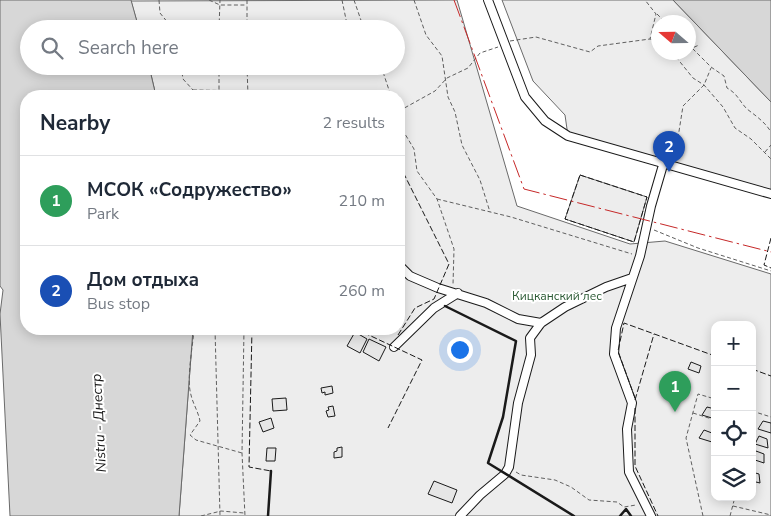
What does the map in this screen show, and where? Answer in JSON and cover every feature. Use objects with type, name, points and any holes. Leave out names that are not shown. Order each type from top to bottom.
[{"type":"street","points":[[488,0],[525,98],[545,121],[568,136],[667,166],[771,194]]},
{"type":"street","points":[[651,516],[629,472],[627,430],[632,402],[614,354],[616,328],[667,166]]},
{"type":"street","points":[[405,271],[410,276],[438,288],[486,303],[518,319],[541,323]]},
{"type":"street","points":[[460,516],[507,471],[518,403],[531,355],[530,338],[541,323],[565,307],[606,287],[632,278]]},
{"type":"street","points":[[394,347],[434,308],[458,293]]},
{"type":"path","points":[[159,0],[160,13],[166,20]]},
{"type":"path","points":[[209,0],[220,5],[247,5]]},
{"type":"path","points":[[219,20],[220,0]]},
{"type":"path","points":[[247,0],[247,20]]},
{"type":"path","points":[[342,0],[346,20]]},
{"type":"path","points":[[354,0],[361,20]]},
{"type":"path","points":[[414,0],[426,35],[442,56],[442,68],[447,78],[448,97],[455,112],[462,145],[480,180],[490,212]]},
{"type":"path","points":[[405,108],[435,91],[447,78],[468,68],[480,53],[505,45],[510,41],[536,37],[590,52],[598,46],[650,38],[656,14],[645,0]]},
{"type":"path","points":[[696,50],[711,67],[724,76],[727,88],[737,94],[746,107],[765,122],[771,132]]},
{"type":"path","points":[[678,60],[723,107],[735,128],[751,139],[771,159]]},
{"type":"path","points":[[667,166],[683,106],[704,86],[711,67]]},
{"type":"path","points":[[182,75],[183,79],[194,90]]},
{"type":"path","points":[[219,75],[219,90]]},
{"type":"path","points":[[247,75],[248,90]]},
{"type":"path","points":[[384,75],[389,90]]},
{"type":"path","points":[[405,134],[414,150],[417,171],[437,199],[454,249],[452,283],[458,293]]},
{"type":"path","points":[[765,152],[771,146]]},
{"type":"path","points":[[437,199],[490,212],[640,256]]},
{"type":"path","points":[[647,227],[698,248],[771,271]]},
{"type":"path","points":[[194,335],[190,385],[191,395],[198,410],[200,421],[190,435],[196,440],[219,448],[242,453]]},
{"type":"path","points":[[215,335],[220,516]]},
{"type":"path","points":[[200,516],[221,510],[245,515],[242,453],[244,335]]},
{"type":"path","points":[[703,516],[686,438],[698,394],[711,399]]},
{"type":"path","points":[[756,412],[771,417]]},
{"type":"path","points":[[693,413],[711,419]]},
{"type":"path","points":[[507,471],[555,480],[571,487],[589,500],[598,499],[629,507],[644,502]]},
{"type":"path","points":[[730,516],[734,501]]},
{"type":"path","points":[[733,506],[771,516]]},
{"type":"shaded area","name":"Кицканский лес","points":[[457,0],[517,206],[630,244],[665,241],[771,274],[771,516],[179,516],[193,335],[405,335],[405,90],[155,90],[151,75],[405,75],[405,20],[136,20],[131,1]]},
{"type":"shaded area","points":[[502,0],[673,0],[687,15],[651,15],[651,60],[696,60],[696,24],[771,102],[771,194],[568,136],[565,115],[533,81]]},
{"type":"shaded area","points":[[580,175],[647,197],[634,242],[565,219]]},
{"type":"water","name":"Nistru - Днестр","points":[[0,0],[131,0],[137,20],[20,20],[20,75],[151,75],[155,90],[20,90],[20,335],[193,335],[179,516],[10,516],[0,314],[3,290],[0,286]]},
{"type":"water","points":[[673,0],[771,0],[771,102],[696,24],[696,15],[687,15]]},
{"type":"building","points":[[353,335],[360,335],[367,339],[360,353],[347,346]]},
{"type":"building","points":[[369,339],[386,347],[379,361],[363,352]]},
{"type":"building","points":[[691,362],[701,366],[699,373],[688,369]]},
{"type":"building","points":[[332,386],[333,393],[325,395],[325,392],[322,393],[321,388]]},
{"type":"building","points":[[286,398],[287,410],[273,411],[272,399]]},
{"type":"building","points":[[333,406],[335,416],[328,417],[326,411],[329,410],[328,407]]},
{"type":"building","points":[[707,407],[711,408],[711,418],[702,415]]},
{"type":"building","points":[[271,418],[274,428],[263,432],[259,422]]},
{"type":"building","points":[[763,421],[771,423],[771,433],[758,429]]},
{"type":"building","points":[[704,430],[711,433],[711,442],[699,438]]},
{"type":"building","points":[[759,436],[767,439],[768,448],[756,444]]},
{"type":"building","points":[[342,447],[342,457],[334,458],[334,452],[337,451],[337,448]]},
{"type":"building","points":[[267,448],[276,448],[275,461],[266,461]]},
{"type":"building","points":[[756,451],[764,454],[764,463],[756,460]]},
{"type":"building","points":[[756,473],[759,474],[760,483],[756,482]]},
{"type":"building","points":[[434,481],[457,490],[452,503],[428,494]]},
{"type":"fence","points":[[580,175],[647,197],[634,242],[565,219],[580,175]]},
{"type":"fence","points":[[405,176],[449,264],[434,299],[415,308],[405,324]]},
{"type":"fence","points":[[771,238],[764,265],[771,268]]},
{"type":"fence","points":[[635,398],[618,351],[624,323],[711,355]]},
{"type":"fence","points":[[635,400],[654,334]]},
{"type":"fence","points":[[252,335],[249,467],[271,471]]},
{"type":"fence","points":[[369,335],[422,360],[388,428]]},
{"type":"fence","points":[[756,370],[771,376]]},
{"type":"fence","points":[[635,408],[635,466],[658,516]]},
{"type":"wall","points":[[445,306],[516,341],[503,417],[488,463],[574,516]]},
{"type":"wall","points":[[268,516],[271,471]]},
{"type":"wall","points":[[620,516],[626,509],[631,516]]},
{"type":"power","points":[[454,0],[524,189],[771,252]]},
{"type":"place","name":"Дом отдыха","points":[[669,172]]},
{"type":"place","name":"МСОК «Содружество»","points":[[675,412]]}]
